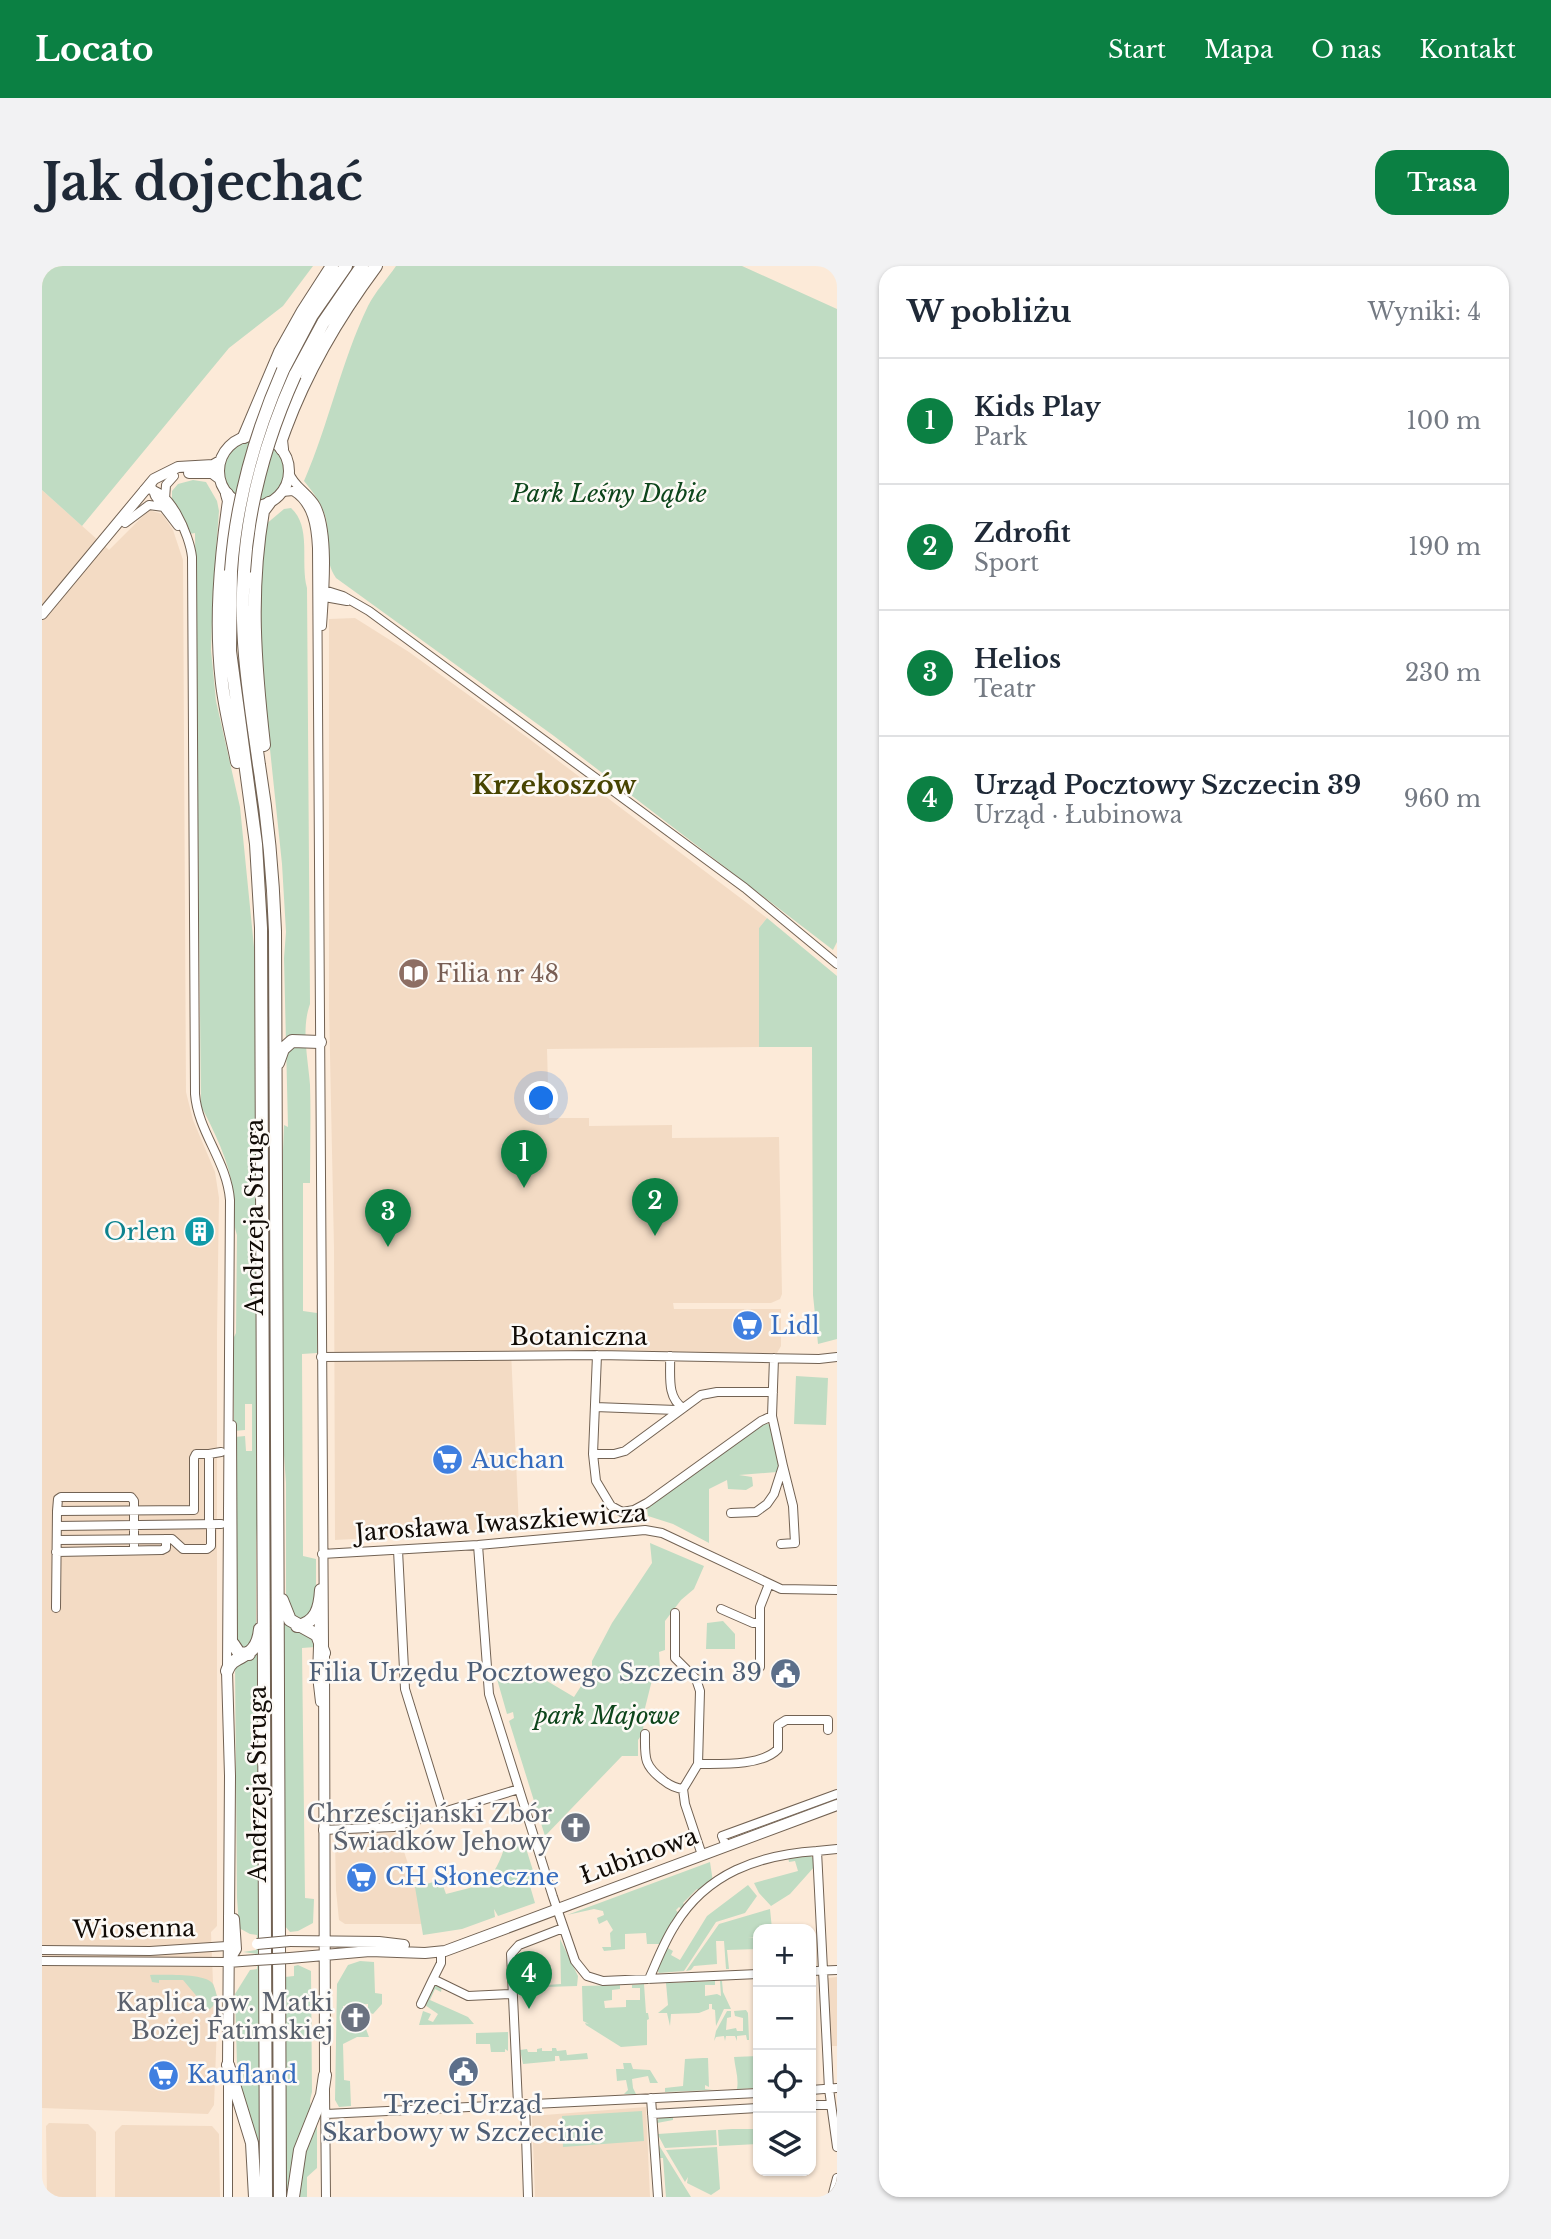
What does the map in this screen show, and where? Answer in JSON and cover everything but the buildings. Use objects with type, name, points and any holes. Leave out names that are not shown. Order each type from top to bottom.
[{"type":"main road","points":[[244,437],[280,352],[332,266]]},
{"type":"main road","name":"Andrzeja Struga","points":[[289,373],[312,315],[346,266]]},
{"type":"main road","name":"Andrzeja Struga","points":[[266,2197],[260,886],[231,660],[237,571],[237,516],[247,471],[263,420],[289,373],[362,266]]},
{"type":"main road","points":[[282,449],[281,440],[311,367],[342,313],[376,266]]},
{"type":"main road","points":[[227,494],[229,502],[219,578],[221,668],[225,704],[260,886]]},
{"type":"main road","points":[[269,503],[263,511],[259,533],[253,588],[253,623],[273,878]]},
{"type":"main road","name":"Andrzeja Struga","points":[[237,571],[245,668],[273,878],[279,2197]]},
{"type":"main road","points":[[275,1091],[278,1060],[286,1045],[296,1040],[320,1042]]},
{"type":"main road","points":[[278,1547],[283,1604],[288,1618],[297,1626],[317,1635],[324,1653]]},
{"type":"main road","points":[[230,1667],[250,1653],[260,1634],[264,1559]]},
{"type":"main road","points":[[297,1626],[308,1623],[316,1615],[321,1590]]},
{"type":"main road","points":[[233,1644],[240,1654],[250,1653]]},
{"type":"main road","points":[[228,2065],[252,2143],[255,2197]]},
{"type":"main road","points":[[293,2197],[299,2156],[322,2095],[325,2075]]},
{"type":"street","points":[[42,614],[151,488],[178,467],[213,465],[220,461],[229,446],[244,437],[264,437],[282,449],[293,481],[313,501],[319,515],[323,537],[319,639],[324,1653],[322,1941],[327,2197]]},
{"type":"street","points":[[220,461],[220,479],[227,494],[246,505],[269,503],[282,492],[289,472]]},
{"type":"street","points":[[61,591],[82,573],[151,488],[174,476],[188,473],[209,473],[220,479]]},
{"type":"street","points":[[125,523],[149,505],[166,505],[165,489],[174,476]]},
{"type":"street","name":"Andrzeja Struga","points":[[151,488],[184,527],[192,557],[195,1089],[198,1114],[224,1169],[229,1195],[229,1405],[233,1443],[233,1644],[230,1667]]},
{"type":"street","points":[[282,492],[297,494],[312,514],[322,594]]},
{"type":"street","points":[[322,594],[351,601],[383,621],[717,867],[837,964]]},
{"type":"street","points":[[597,1355],[593,1454],[596,1481],[606,1499],[617,1510],[628,1512],[660,1494],[751,1428],[772,1416]]},
{"type":"street","points":[[670,1356],[672,1396],[680,1410]]},
{"type":"street","name":"Botaniczna","points":[[321,1357],[837,1357]]},
{"type":"street","points":[[774,1358],[772,1416],[793,1506],[795,1543],[781,1544]]},
{"type":"street","points":[[593,1454],[625,1451],[701,1395],[712,1392],[773,1392]]},
{"type":"street","name":"Andrzeja Struga","points":[[229,1405],[230,1904],[233,1915],[232,1946],[228,1962],[229,2197]]},
{"type":"street","points":[[595,1407],[680,1410]]},
{"type":"street","points":[[194,1510],[194,1458],[196,1454],[222,1452]]},
{"type":"street","points":[[57,1540],[172,1539],[183,1549],[209,1548],[209,1454]]},
{"type":"street","points":[[731,1513],[756,1512],[767,1504],[783,1466]]},
{"type":"street","points":[[56,1608],[58,1499],[128,1497],[134,1501],[134,1550]]},
{"type":"street","points":[[57,1511],[209,1510]]},
{"type":"street","points":[[57,1526],[221,1524]]},
{"type":"street","name":"Jarosława Iwaszkiewicza","points":[[322,1554],[478,1545],[652,1530],[769,1584],[791,1590],[837,1590]]},
{"type":"street","points":[[56,1552],[164,1550],[166,1539]]},
{"type":"street","points":[[478,1545],[488,1688],[556,1909],[575,1961],[587,1976],[603,1981],[753,1974]]},
{"type":"street","points":[[398,1550],[405,1689],[443,1812]]},
{"type":"street","points":[[322,1576],[317,1635],[317,1679],[323,1741]]},
{"type":"street","points":[[761,1667],[760,1607],[769,1584]]},
{"type":"street","points":[[721,1609],[760,1623]]},
{"type":"street","points":[[675,1613],[675,1658],[696,1679],[700,1690],[698,1764],[683,1789],[685,1804],[702,1855]]},
{"type":"street","points":[[698,1764],[739,1763],[774,1753],[778,1749],[777,1730],[781,1722],[828,1720],[828,1730]]},
{"type":"street","points":[[645,1734],[645,1757],[650,1769],[673,1787],[683,1789]]},
{"type":"street","points":[[323,1830],[394,1827],[519,1789]]},
{"type":"street","points":[[726,1846],[722,1836],[837,1794]]},
{"type":"street","name":"Łubinowa","points":[[232,1946],[290,1941],[456,1945],[837,1805]]},
{"type":"street","points":[[649,1979],[680,1918],[714,1884],[733,1871],[763,1859],[783,1854],[837,1849]]},
{"type":"street","points":[[817,1851],[822,1970],[833,2089],[831,2105],[837,2147]]},
{"type":"street","points":[[528,2197],[510,1959],[514,1948],[563,1928]]},
{"type":"street","name":"Łubinowa","points":[[228,1962],[370,1951],[425,1953],[441,1957],[456,1945]]},
{"type":"street","name":"Wiosenna","points":[[42,1950],[150,1951],[232,1946]]},
{"type":"street","points":[[421,2004],[441,1957]]},
{"type":"street","name":"Wiosenna","points":[[42,1961],[228,1962]]},
{"type":"street","points":[[816,1971],[837,1970]]},
{"type":"street","points":[[433,1979],[468,1996],[512,1994]]},
{"type":"street","points":[[326,2114],[753,2093]]},
{"type":"street","points":[[651,2098],[658,2197]]},
{"type":"street","points":[[816,2105],[831,2105]]},
{"type":"street","points":[[652,2114],[753,2108]]},
{"type":"street","points":[[832,2197],[837,2178]]},
{"type":"street","points":[[832,2197],[837,2193]]},
{"type":"shaded area","points":[[42,490],[109,550],[149,510],[162,514],[173,530],[183,560],[186,1092],[193,1120],[215,1172],[219,1198],[217,1926],[211,1932],[213,1983],[218,2000],[214,2105],[208,2114],[42,2108]]},
{"type":"shaded area","points":[[355,618],[409,652],[528,738],[767,918],[759,928],[759,1047],[547,1049],[549,1118],[589,1118],[589,1126],[672,1125],[672,1138],[779,1137],[780,1299],[771,1303],[673,1303],[674,1309],[781,1309],[781,1346],[777,1353],[511,1351],[519,1527],[480,1532],[335,1540],[334,1248],[329,1006],[329,619]]},
{"type":"shaded area","points":[[398,1833],[421,1904],[421,1924],[345,1924],[339,1920],[335,1839],[340,1834]]},
{"type":"shaded area","points":[[837,1977],[837,2046],[831,2046],[827,1978]]},
{"type":"shaded area","points":[[646,2107],[650,2197],[535,2197],[532,2116]]},
{"type":"shaded area","points":[[49,2123],[88,2124],[96,2132],[96,2197],[47,2197],[46,2126]]},
{"type":"shaded area","points":[[122,2125],[212,2126],[219,2134],[220,2197],[115,2197],[115,2132]]},
{"type":"green space","points":[[42,266],[313,266],[283,306],[229,348],[82,526],[42,490]]},
{"type":"green space","name":"Park Leśny Dąbie","points":[[396,266],[742,266],[837,309],[837,942],[833,950],[554,736],[336,578],[328,557],[325,514],[304,481],[359,327],[371,301]]},
{"type":"green space","points":[[248,440],[260,440],[276,449],[283,459],[283,483],[276,493],[260,502],[248,502],[237,497],[228,488],[223,477],[223,465],[228,454],[237,445]]},
{"type":"green space","points":[[193,480],[206,482],[217,501],[219,511],[211,650],[216,701],[240,807],[255,957],[259,1489],[256,1636],[253,1647],[240,1649],[235,1636],[235,1437],[245,1436],[246,1451],[252,1451],[252,1404],[245,1404],[245,1430],[234,1431],[233,1339],[236,1333],[237,1235],[233,1190],[225,1157],[201,1106],[195,533],[189,534],[172,498],[172,491],[178,484]]},
{"type":"green space","points":[[291,508],[301,525],[303,535],[307,588],[310,1004],[306,1033],[310,1085],[310,1183],[303,1183],[303,1311],[317,1313],[317,1353],[302,1354],[303,1556],[316,1559],[316,1606],[311,1617],[296,1622],[286,1598],[286,1483],[282,1427],[281,1200],[284,1125],[288,1127],[284,958],[286,932],[282,864],[257,625],[265,525],[284,509]]},
{"type":"green space","points":[[767,918],[837,976],[837,1339],[818,1344],[813,1295],[812,1047],[759,1047],[759,928]]},
{"type":"green space","points":[[796,1376],[828,1378],[826,1425],[794,1424]]},
{"type":"green space","points":[[764,1422],[770,1425],[779,1464],[777,1472],[739,1475],[752,1477],[753,1486],[746,1490],[728,1489],[727,1480],[709,1489],[709,1543],[673,1524],[648,1516],[647,1508]]},
{"type":"green space","name":"park Majowe","points":[[650,1543],[704,1566],[694,1589],[681,1600],[665,1621],[665,1650],[659,1652],[660,1670],[654,1672],[644,1712],[643,1733],[638,1740],[638,1756],[622,1756],[545,1836],[509,1721],[514,1718],[513,1712],[507,1714],[497,1679],[542,1678],[574,1697],[592,1669],[592,1661],[612,1623],[652,1563]]},
{"type":"green space","points":[[283,1618],[315,1637],[315,1647],[302,1648],[305,1898],[314,1899],[313,1923],[290,1932],[284,1925]]},
{"type":"green space","points":[[723,1621],[735,1634],[735,1649],[706,1649],[707,1623]]},
{"type":"green space","points":[[258,1648],[261,2197],[239,2087],[245,2081],[237,2064],[235,1994],[250,1970],[257,1969],[257,1954],[243,1952],[256,1950],[257,1935],[239,1928],[235,1664]]},
{"type":"green space","points":[[524,1842],[536,1880],[535,1884],[530,1886],[535,1903],[498,1916],[494,1909],[495,1917],[462,1929],[423,1935],[415,1887],[441,1880],[446,1894],[476,1886],[489,1878],[504,1849]]},
{"type":"green space","points":[[807,1854],[815,1859],[815,1866],[790,1894],[771,1906],[754,1883],[798,1871],[795,1861],[789,1862],[788,1856]]},
{"type":"green space","points":[[710,1862],[713,1882],[701,1892],[697,1889],[683,1903],[687,1907],[682,1907],[683,1910],[679,1907],[676,1910],[679,1914],[663,1944],[647,1944],[646,1933],[625,1934],[625,1949],[604,1951],[602,1947],[611,1947],[610,1933],[613,1930],[607,1920],[599,1924],[597,1918],[604,1915],[603,1911],[594,1909],[567,1915]]},
{"type":"green space","points":[[748,1885],[757,1896],[745,1913],[716,1922],[684,1971],[659,1973],[656,1968],[666,1947],[673,1951],[671,1955],[680,1960],[707,1916]]},
{"type":"green space","points":[[770,1909],[772,1924],[753,1924],[753,1938],[748,1938],[753,1938],[753,1949],[727,1950],[729,1969],[726,1969],[724,1941],[716,1941],[717,1964],[694,1966],[686,1971],[719,1924]]},
{"type":"green space","points":[[560,1939],[578,1976],[577,1986],[546,1987],[561,1984]]},
{"type":"green space","points":[[360,1961],[374,1962],[375,1993],[382,1994],[382,2004],[373,2014],[368,2012],[368,2004],[343,2006],[344,2029],[366,2029],[369,2037],[357,2037],[343,2044],[344,2080],[350,2081],[351,2106],[339,2107],[335,2100],[337,1984],[348,1965]]},
{"type":"green space","points":[[294,1966],[311,1971],[310,2101],[317,2113],[317,2168],[307,2177],[307,2197],[284,2197],[285,1977],[294,1976]]},
{"type":"green space","points":[[150,1975],[184,1975],[209,1980],[213,1984],[218,2001],[210,2009],[204,2010],[205,2006],[183,1980],[152,1982]]},
{"type":"green space","points":[[715,1981],[715,1985],[705,1985],[705,1996],[721,1996],[722,1981],[723,1992],[731,2009],[724,2009],[716,2026],[712,2004],[709,2004],[709,2009],[699,2013],[671,2014],[670,2026],[667,2013],[658,2013],[668,2005],[666,1983]]},
{"type":"green space","points":[[435,1984],[442,1986],[441,1992],[435,1989],[430,2000],[468,2017],[474,2024],[419,2025],[423,2011],[431,2014],[428,2020],[433,2022],[438,2014],[425,2005]]},
{"type":"green space","points":[[644,1984],[646,2013],[649,2019],[647,2045],[621,2047],[583,2021],[582,1986],[620,1985],[620,1989],[612,1990],[612,2000],[604,2001],[605,2008],[626,2007],[626,2000],[640,2000],[640,1988],[632,1988],[632,1985]]},
{"type":"green space","points":[[746,2010],[749,2040],[746,2035],[737,2036],[737,2041],[735,2036],[726,2036],[725,2041],[724,2036],[716,2037],[714,2041],[716,2031],[727,2011],[731,2011],[731,2017],[727,2018],[726,2030],[736,2028],[737,2031],[743,2031],[743,2018],[735,2016],[734,2011]]},
{"type":"green space","points":[[508,2032],[508,2051],[505,2049],[505,2052],[491,2052],[490,2044],[476,2044],[476,2033]]},
{"type":"green space","points":[[542,2048],[542,2051],[552,2051],[552,2048],[557,2051],[566,2050],[567,2055],[587,2053],[588,2059],[560,2061],[559,2056],[555,2056],[555,2061],[523,2064],[520,2050],[537,2052],[537,2049]]},
{"type":"green space","points":[[753,2056],[753,2088],[737,2089],[734,2057]]},
{"type":"green space","points":[[708,2058],[709,2087],[705,2085],[705,2089],[713,2090],[665,2092],[665,2088],[683,2086],[685,2059]]},
{"type":"green space","points":[[623,2063],[631,2063],[633,2069],[650,2070],[658,2083],[650,2083],[648,2076],[632,2079],[636,2094],[624,2094],[628,2090],[626,2080],[617,2081],[616,2069],[624,2069]]},
{"type":"green space","points":[[642,2111],[644,2141],[563,2147],[562,2116]]},
{"type":"green space","points":[[662,2115],[673,2115],[673,2120],[657,2123],[658,2134],[716,2130],[717,2145],[665,2148],[657,2133],[656,2122]]},
{"type":"green space","points":[[753,2129],[753,2144],[719,2146],[718,2130]]},
{"type":"green space","points":[[657,2142],[691,2197],[666,2197],[663,2158],[658,2158]]},
{"type":"green space","points":[[717,2147],[720,2189],[711,2195],[687,2183],[688,2177],[685,2182],[666,2150]]},
{"type":"place","name":"Filia nr 48","points":[[413,974]]},
{"type":"place","name":"Kids Play","points":[[524,1188]]},
{"type":"place","name":"Orlen","points":[[199,1232]]},
{"type":"place","name":"Zdrofit","points":[[655,1236]]},
{"type":"place","name":"Helios","points":[[388,1247]]},
{"type":"place","name":"Lidl","points":[[747,1326]]},
{"type":"place","name":"Auchan","points":[[448,1460]]},
{"type":"place","name":"Filia Urzędu Pocztowego Szczecin 39","points":[[785,1673]]},
{"type":"place","name":"Chrześcijański Zbór Świadków Jehowy","points":[[575,1828]]},
{"type":"place","name":"CH Słoneczne","points":[[362,1877]]},
{"type":"place","name":"Urząd Pocztowy Szczecin 39","points":[[529,2009]]},
{"type":"place","name":"Kaplica pw. Matki Bożej Fatimskiej","points":[[356,2017]]},
{"type":"place","name":"Trzeci Urząd Skarbowy w Szczecinie","points":[[463,2071]]},
{"type":"place","name":"Kaufland","points":[[164,2075]]},
{"type":"district","name":"Krzekoszów","points":[[554,785]]}]
